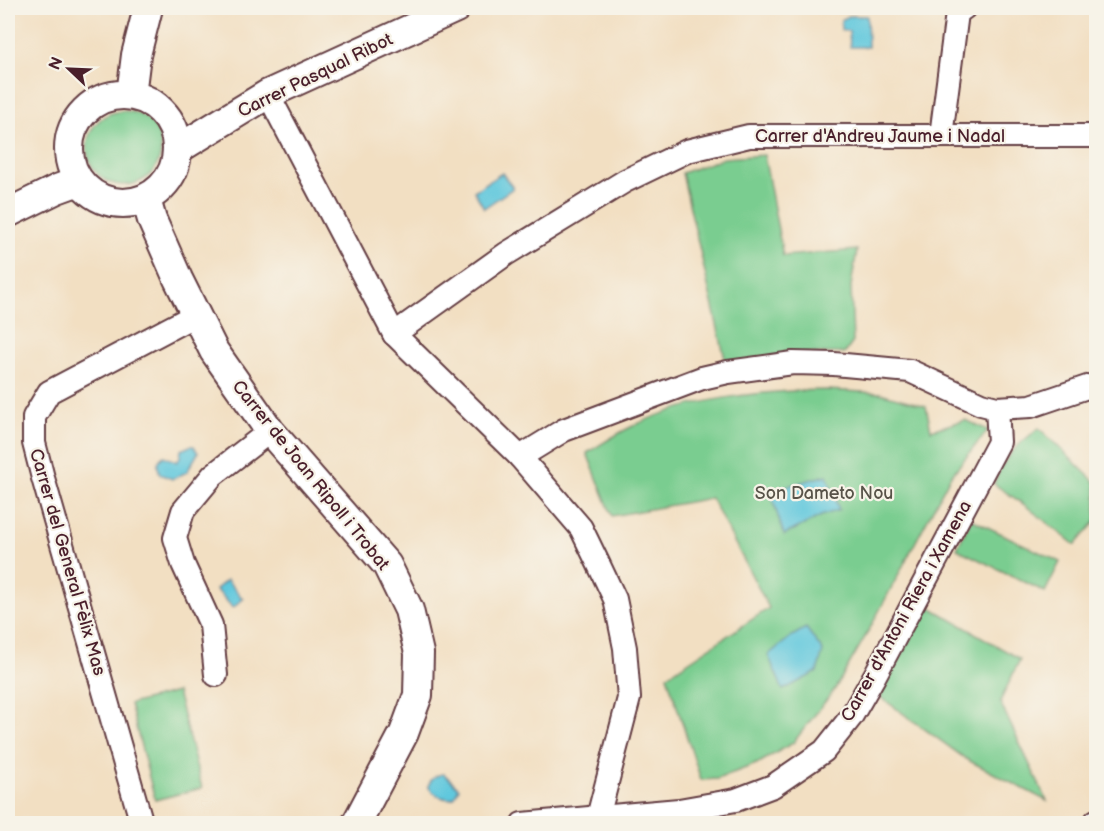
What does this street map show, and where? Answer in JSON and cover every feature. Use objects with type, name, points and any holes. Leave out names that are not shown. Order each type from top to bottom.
[{"type":"street","points":[[131,95],[136,55],[148,8]]},
{"type":"street","name":"Carrer Pasqual Ribot","points":[[178,148],[268,94],[456,8]]},
{"type":"street","points":[[941,136],[957,13],[964,8]]},
{"type":"street","points":[[268,94],[394,334],[520,457],[581,528],[615,600],[624,648],[629,698],[598,817]]},
{"type":"street","points":[[131,95],[145,99],[164,113],[175,133],[178,148],[176,164],[169,179],[159,191],[146,199],[128,204],[109,202],[92,195],[79,182],[71,165],[69,147],[72,129],[82,114],[96,102],[113,96],[131,95]]},
{"type":"street","name":"Carrer d'Andreu Jaume i Nadal","points":[[394,334],[506,254],[626,181],[687,151],[749,136],[1096,136]]},
{"type":"street","points":[[8,213],[57,189],[79,182]]},
{"type":"street","name":"Carrer de Joan Ripoll i Trobat","points":[[146,199],[152,220],[214,351],[270,431],[387,565],[409,610],[419,653],[418,695],[404,733],[356,824]]},
{"type":"street","name":"Carrer del General Fèlix Mas","points":[[142,824],[43,478],[34,442],[34,417],[49,392],[195,315]]},
{"type":"street","points":[[520,457],[564,430],[702,378],[793,363],[910,371],[981,404],[997,408],[1031,406],[1096,384]]},
{"type":"street","name":"Carrer d'Antoni Riera i Xamena","points":[[522,824],[702,807],[736,800],[773,786],[824,751],[851,717],[874,677],[999,442],[997,408]]},
{"type":"street","points":[[216,675],[211,625],[183,564],[175,538],[183,511],[213,475],[270,431]]},
{"type":"green space","points":[[124,111],[138,114],[150,122],[158,134],[161,148],[158,162],[150,174],[138,182],[124,185],[110,182],[98,174],[90,162],[87,148],[90,134],[98,122],[110,114]]},
{"type":"green space","points":[[764,155],[783,256],[857,250],[851,286],[853,342],[845,353],[790,354],[728,372],[682,173],[724,158]]},
{"type":"green space","name":"Son Dameto Nou","points":[[827,390],[880,393],[926,406],[931,430],[965,420],[988,430],[950,477],[868,632],[835,689],[793,743],[759,763],[717,779],[701,780],[667,676],[769,608],[711,498],[612,516],[587,453],[631,427],[702,402],[752,394]]},
{"type":"green space","points":[[1039,428],[1096,483],[1096,521],[1075,545],[994,484],[1002,466],[1012,452]]},
{"type":"green space","points":[[971,519],[1060,562],[1045,592],[957,549]]},
{"type":"green space","points":[[928,606],[1020,659],[1000,702],[1047,801],[966,759],[879,696]]},
{"type":"green space","points":[[177,692],[202,788],[155,800],[130,704]]},
{"type":"water","points":[[849,16],[867,16],[868,47],[850,47],[849,31],[841,30],[841,20]]},
{"type":"water","points":[[502,173],[513,188],[484,208],[474,191]]},
{"type":"water","points":[[194,446],[198,453],[187,472],[172,479],[160,474],[158,464],[161,458],[164,456],[177,462],[181,450]]},
{"type":"water","points":[[827,475],[839,510],[821,516],[784,535],[770,491]]},
{"type":"water","points":[[227,580],[243,599],[233,608],[216,589]]},
{"type":"water","points":[[806,628],[823,651],[817,672],[783,690],[768,655]]},
{"type":"water","points":[[444,774],[459,788],[454,798],[440,797],[428,787],[434,777]]}]
